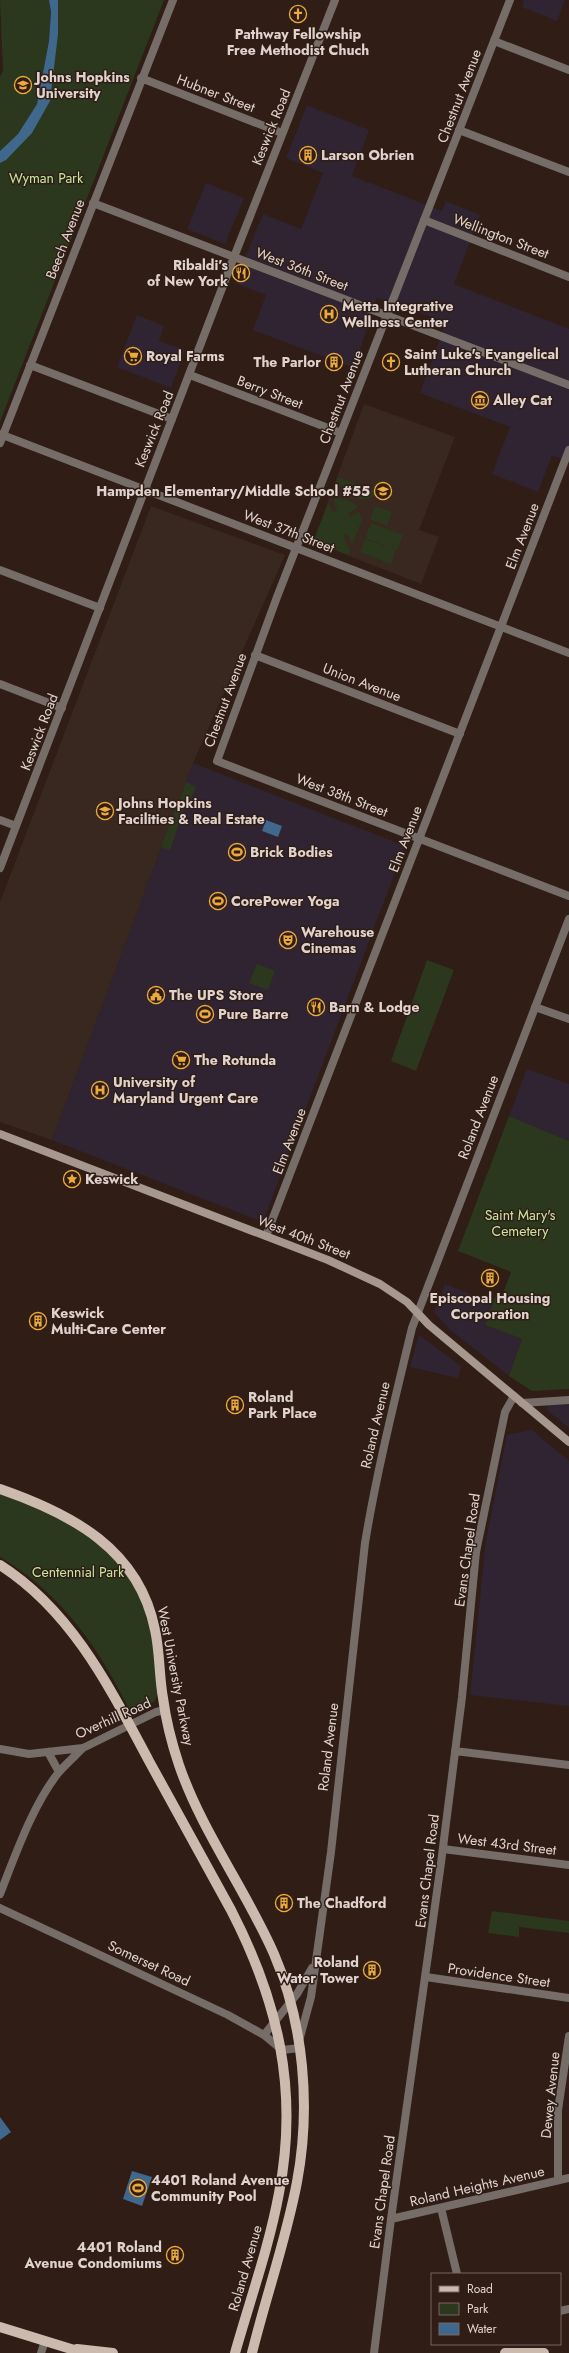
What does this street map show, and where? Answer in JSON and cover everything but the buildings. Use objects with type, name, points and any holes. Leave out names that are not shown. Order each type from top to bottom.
[{"type":"main road","name":"West 40th Street","points":[[0,1134],[266,1236],[366,1277],[394,1293],[418,1313],[429,1325],[569,1442]]},
{"type":"main road","name":"West University Parkway","points":[[0,1489],[46,1506],[79,1524],[94,1534],[127,1564],[137,1579],[151,1611],[159,1652],[165,1710],[174,1748],[188,1787],[274,1953],[291,2002],[300,2044]]},
{"type":"main road","points":[[0,1565],[36,1594],[81,1644],[130,1725],[248,1944],[260,1973],[275,2022]]},
{"type":"main road","name":"Roland Avenue","points":[[235,2353],[275,2215],[282,2175],[287,2109],[282,2050],[275,2022]]},
{"type":"main road","name":"Roland Avenue","points":[[252,2353],[292,2207],[298,2176],[303,2126],[300,2044]]},
{"type":"main road","points":[[0,2327],[84,2353]]},
{"type":"main road","points":[[69,2348],[113,2353]]},
{"type":"main road","points":[[505,2353],[544,2353]]},
{"type":"street","name":"Beech Avenue","points":[[1,438],[172,0]]},
{"type":"street","name":"Keswick Road","points":[[0,868],[144,489],[190,375],[234,257],[335,0]]},
{"type":"street","name":"Chestnut Avenue","points":[[217,761],[296,548],[510,0]]},
{"type":"street","points":[[494,41],[569,70]]},
{"type":"street","name":"Hubner Street","points":[[141,78],[282,133]]},
{"type":"street","points":[[459,130],[569,172]]},
{"type":"street","name":"West 36th Street","points":[[93,203],[569,386]]},
{"type":"street","name":"Wellington Street","points":[[424,220],[569,277]]},
{"type":"street","points":[[30,365],[172,419]]},
{"type":"street","name":"Berry Street","points":[[190,375],[341,433]]},
{"type":"street","name":"West 37th Street","points":[[1,438],[144,489],[569,653]]},
{"type":"street","name":"Elm Avenue","points":[[266,1236],[569,450]]},
{"type":"street","points":[[0,570],[100,608]]},
{"type":"street","name":"Union Avenue","points":[[256,655],[460,734]]},
{"type":"street","points":[[0,684],[62,708]]},
{"type":"street","name":"West 38th Street","points":[[217,761],[569,896]]},
{"type":"street","points":[[0,820],[16,826]]},
{"type":"street","name":"Roland Avenue","points":[[300,2044],[307,2015],[330,1852],[365,1543],[395,1399],[412,1328],[569,918]]},
{"type":"street","points":[[535,1007],[569,1020]]},
{"type":"street","name":"Evans Chapel Road","points":[[374,2353],[391,2219],[443,1849],[480,1527],[505,1412],[514,1396]]},
{"type":"street","points":[[522,1403],[569,1400]]},
{"type":"street","name":"Overhill Road","points":[[0,1749],[29,1754],[82,1748],[165,1710]]},
{"type":"street","points":[[0,1894],[30,1822],[59,1772],[82,1748]]},
{"type":"street","points":[[455,1751],[569,1765]]},
{"type":"street","points":[[48,1752],[52,1763],[59,1772]]},
{"type":"street","name":"West 43rd Street","points":[[443,1849],[569,1865]]},
{"type":"street","name":"Somerset Road","points":[[0,1908],[198,2000],[264,2035],[282,2050]]},
{"type":"street","name":"Roland Avenue","points":[[275,2022],[291,2002],[314,1964]]},
{"type":"street","name":"Providence Street","points":[[426,1977],[569,1998]]},
{"type":"street","points":[[264,2035],[275,2022]]},
{"type":"street","name":"Dewey Avenue","points":[[558,2180],[558,2110],[569,2036]]},
{"type":"street","points":[[282,2050],[300,2044]]},
{"type":"street","name":"Roland Heights Avenue","points":[[391,2219],[569,2178]]},
{"type":"street","points":[[441,2208],[457,2273]]},
{"type":"street","points":[[42,2353],[45,2341]]},
{"type":"shaded area","points":[[524,0],[565,0],[557,21],[522,7]]},
{"type":"shaded area","points":[[307,105],[369,130],[352,176],[442,211],[446,201],[480,215],[454,284],[569,329],[569,462],[552,455],[538,492],[492,474],[510,427],[420,393],[446,322],[377,298],[354,368],[253,330],[266,295],[235,283],[263,214],[301,229],[323,173],[286,158]]},
{"type":"shaded area","points":[[206,183],[244,198],[225,244],[187,229]]},
{"type":"shaded area","points":[[137,315],[164,326],[159,341],[185,350],[171,388],[117,367]]},
{"type":"shaded area","name":"Hampden Elementary/Middle School #55","points":[[364,404],[455,437],[419,530],[439,537],[421,584],[313,542]]},
{"type":"shaded area","name":"Johns Hopkins Facilities & Real Estate","points":[[151,506],[285,555],[193,763],[52,1140],[0,1122],[0,902]]},
{"type":"shaded area","name":"The Rotunda","points":[[193,763],[405,846],[263,1222],[52,1140]]},
{"type":"shaded area","points":[[527,1069],[569,1084],[569,1141],[509,1116]]},
{"type":"shaded area","points":[[445,1284],[493,1303],[485,1325],[522,1339],[509,1376],[449,1329],[434,1312]]},
{"type":"shaded area","points":[[419,1335],[461,1366],[458,1378],[410,1367]]},
{"type":"shaded area","points":[[569,1402],[569,1428],[547,1410],[548,1405]]},
{"type":"shaded area","points":[[532,1430],[569,1461],[569,1706],[470,1695],[486,1540],[507,1435]]},
{"type":"green space","name":"Johns Hopkins University","points":[[0,0],[49,0],[51,12],[49,41],[37,104],[18,134],[0,151],[0,77],[3,70]]},
{"type":"green space","name":"Wyman Park","points":[[55,0],[164,0],[0,422],[0,157],[43,107]]},
{"type":"green space","points":[[338,477],[377,492],[372,497],[366,499],[355,497],[340,485],[337,480]]},
{"type":"green space","points":[[334,499],[344,499],[356,504],[358,507],[348,513],[351,516],[359,512],[362,520],[352,545],[348,534],[343,535],[350,551],[348,555],[314,541],[328,503],[333,512],[337,511]]},
{"type":"green space","points":[[375,506],[392,512],[387,526],[370,519]]},
{"type":"green space","points":[[371,523],[403,535],[397,550],[365,538]]},
{"type":"green space","points":[[365,539],[396,550],[391,564],[360,552]]},
{"type":"green space","points":[[186,782],[196,787],[186,810],[184,809],[170,850],[161,847]]},
{"type":"green space","points":[[427,960],[454,970],[416,1071],[391,1061]]},
{"type":"green space","points":[[257,964],[275,971],[268,990],[249,983]]},
{"type":"green space","name":"Saint Mary's Cemetery","points":[[509,1116],[569,1141],[569,1389],[532,1391],[509,1376],[522,1339],[485,1325],[496,1294],[502,1296],[511,1272],[458,1251]]},
{"type":"green space","name":"Centennial Park","points":[[0,1493],[66,1521],[101,1544],[132,1577],[141,1596],[155,1649],[158,1693],[155,1701],[132,1715],[107,1668],[78,1626],[43,1589],[23,1572],[0,1557]]},
{"type":"green space","points":[[492,1911],[569,1921],[569,1933],[519,1927],[519,1937],[488,1933]]},
{"type":"water","points":[[49,0],[58,0],[58,34],[50,101],[32,133],[6,160],[0,163],[0,151],[18,134],[37,104],[49,41],[51,12]]},
{"type":"water","points":[[266,820],[282,826],[278,837],[262,831]]},
{"type":"water","points":[[0,2117],[11,2132],[0,2140]]},
{"type":"water","name":"4401 Roland Avenue Community Pool","points":[[132,2171],[152,2177],[142,2206],[123,2199]]},
{"type":"place","name":"Pathway Fellowship Free Methodist Chuch","points":[[298,14]]},
{"type":"place","name":"Johns Hopkins University","points":[[23,85]]},
{"type":"place","name":"Larson Obrien","points":[[308,155]]},
{"type":"place","name":"Ribaldi’s of New York","points":[[241,273]]},
{"type":"place","name":"Metta Integrative Wellness Center","points":[[329,314]]},
{"type":"place","name":"Royal Farms","points":[[133,356]]},
{"type":"place","name":"The Parlor","points":[[334,362]]},
{"type":"place","name":"Saint Luke's Evangelical Lutheran Church","points":[[391,362]]},
{"type":"place","name":"Alley Cat","points":[[480,400]]},
{"type":"place","name":"Hampden Elementary/Middle School #55","points":[[383,491]]},
{"type":"place","name":"Johns Hopkins Facilities & Real Estate","points":[[105,811]]},
{"type":"place","name":"Brick Bodies","points":[[237,852]]},
{"type":"place","name":"CorePower Yoga","points":[[218,901]]},
{"type":"place","name":"Warehouse Cinemas","points":[[288,940]]},
{"type":"place","name":"The UPS Store","points":[[156,995]]},
{"type":"place","name":"Barn & Lodge","points":[[316,1007]]},
{"type":"place","name":"Pure Barre","points":[[205,1014]]},
{"type":"place","name":"The Rotunda","points":[[181,1060]]},
{"type":"place","name":"University of Maryland Urgent Care","points":[[100,1090]]},
{"type":"place","name":"Keswick","points":[[72,1179]]},
{"type":"place","name":"Episcopal Housing Corporation","points":[[490,1278]]},
{"type":"place","name":"Keswick Multi-Care Center","points":[[38,1321]]},
{"type":"place","name":"Roland Park Place","points":[[235,1405]]},
{"type":"place","name":"The Chadford","points":[[284,1903]]},
{"type":"place","name":"Roland Water Tower","points":[[372,1970]]},
{"type":"place","name":"4401 Roland Avenue Community Pool","points":[[138,2188]]},
{"type":"place","name":"4401 Roland Avenue Condomiums","points":[[175,2255]]}]
